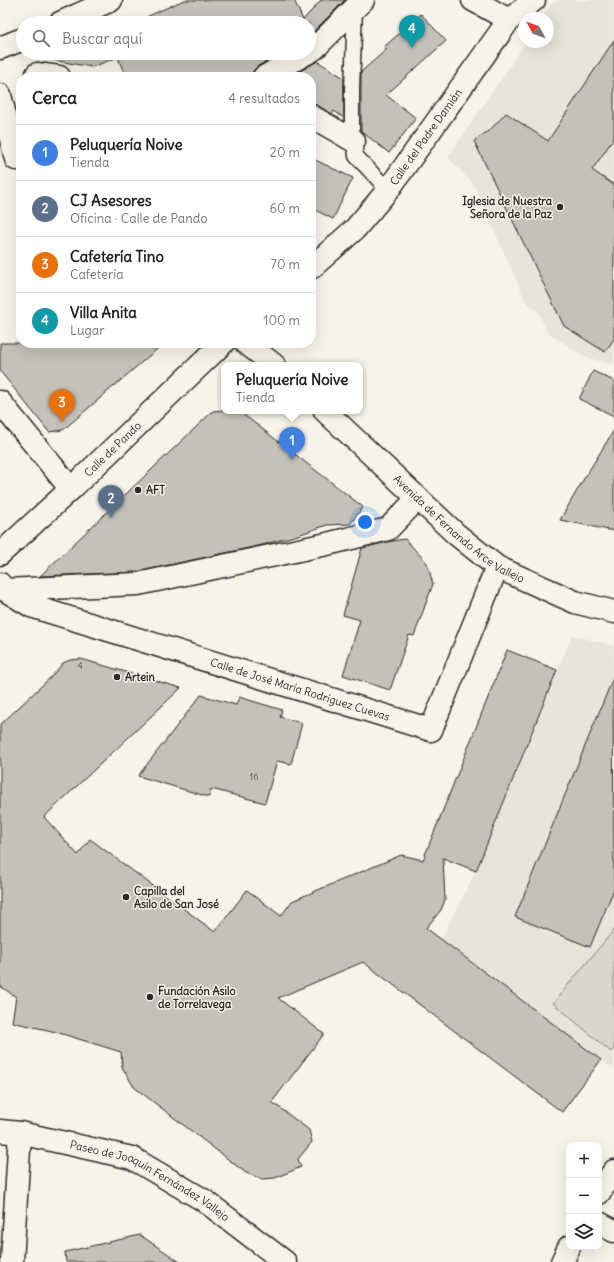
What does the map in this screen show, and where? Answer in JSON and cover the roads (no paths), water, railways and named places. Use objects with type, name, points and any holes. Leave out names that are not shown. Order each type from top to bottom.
[{"type":"main road","points":[[76,16],[111,0]]},
{"type":"main road","points":[[472,0],[509,20]]},
{"type":"main road","name":"Calle del Padre Damián","points":[[316,264],[355,229],[388,190],[509,20],[534,0]]},
{"type":"main road","points":[[316,46],[359,4]]},
{"type":"main road","points":[[0,48],[16,42]]},
{"type":"main road","points":[[273,72],[294,60]]},
{"type":"main road","points":[[0,95],[16,151]]},
{"type":"main road","points":[[316,119],[354,141]]},
{"type":"main road","points":[[0,145],[16,158]]},
{"type":"main road","name":"Calle de Pando","points":[[0,554],[218,348]]},
{"type":"main road","points":[[252,348],[270,362]]},
{"type":"main road","points":[[0,402],[70,489]]},
{"type":"main road","name":"Avenida de Fernando Arce Vallejo","points":[[328,414],[456,534],[497,567],[575,602],[614,612]]},
{"type":"main road","name":"Calle de José María Rodríguez Cuevas","points":[[3,587],[138,584],[327,544],[388,529],[418,498]]},
{"type":"main road","name":"Calle de José María Rodríguez Cuevas","points":[[3,587],[31,606],[431,730],[497,567]]},
{"type":"main road","points":[[10,1132],[12,1262]]},
{"type":"main road","name":"Paseo de Joaquín Fernández Vallejo","points":[[10,1132],[132,1158],[205,1201],[285,1262]]},
{"type":"main road","points":[[602,1189],[614,1171]]},
{"type":"main road","points":[[602,1225],[614,1231]]},
{"type":"main road","points":[[562,1262],[568,1250]]},
{"type":"lane","points":[[359,4],[352,89],[352,129],[356,156],[388,190]]},
{"type":"place","name":"Villa Anita","points":[[412,48]]},
{"type":"place","name":"Iglesia de Nuestra Señora de la Paz","points":[[560,207]]},
{"type":"place","name":"Cafetería Tino","points":[[62,422]]},
{"type":"place","name":"Peluquería Noive","points":[[292,460]]},
{"type":"place","name":"AFT","points":[[138,490]]},
{"type":"place","name":"CJ Asesores","points":[[111,518]]},
{"type":"place","name":"Artein","points":[[117,677]]},
{"type":"place","name":"Capilla del Asilo de San José","points":[[126,897]]},
{"type":"place","name":"Fundación Asilo de Torrelavega","points":[[150,997]]}]
